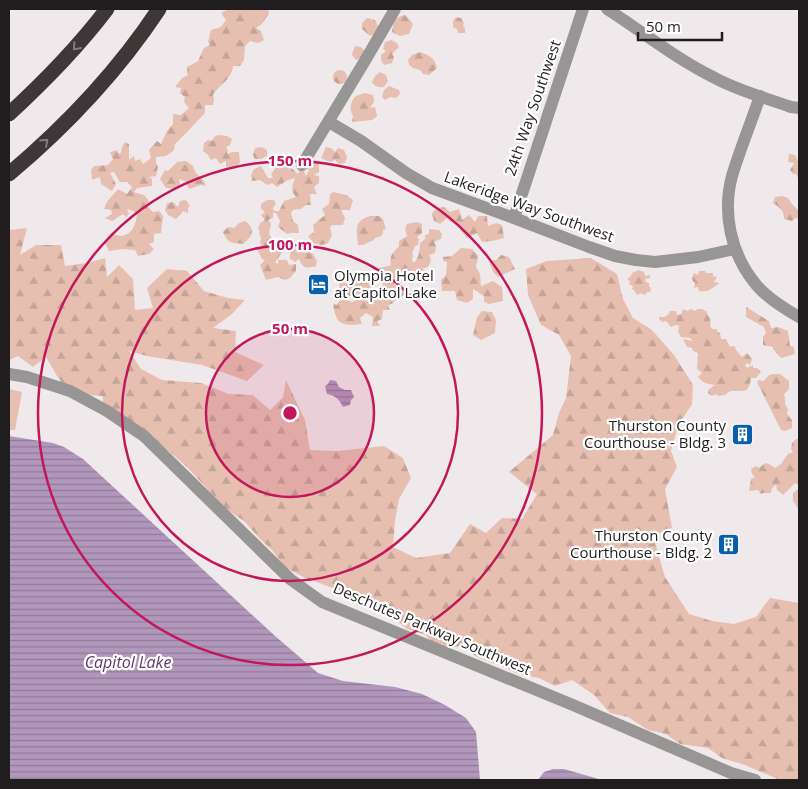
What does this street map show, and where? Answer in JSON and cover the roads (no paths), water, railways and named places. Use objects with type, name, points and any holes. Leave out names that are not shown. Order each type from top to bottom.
[{"type":"highway","points":[[9,114],[62,62],[107,9]]},
{"type":"highway","points":[[9,174],[91,96],[124,57],[159,9]]},
{"type":"street","points":[[302,165],[395,9]]},
{"type":"street","name":"24th Way Southwest","points":[[514,218],[583,9]]},
{"type":"street","points":[[607,9],[666,50],[716,79],[791,107],[799,108]]},
{"type":"street","points":[[760,96],[732,177],[728,197],[730,230],[735,249],[754,283],[766,295],[799,317]]},
{"type":"street","name":"Lakeridge Way Southwest","points":[[329,122],[432,188],[615,256],[654,262],[698,257],[735,249]]},
{"type":"street","name":"Deschutes Parkway Southwest","points":[[9,374],[70,391],[107,411],[144,436],[290,579],[322,602],[573,705],[731,773],[754,780]]},
{"type":"water","points":[[330,380],[336,381],[339,387],[345,390],[351,390],[354,397],[350,405],[343,407],[337,398],[327,394],[325,386]]},
{"type":"water","name":"Capitol Lake","points":[[9,436],[53,443],[64,447],[83,459],[274,635],[318,673],[343,681],[395,687],[422,694],[466,718],[476,732],[480,780],[9,780]]},
{"type":"water","points":[[553,769],[564,769],[602,780],[538,780],[544,772]]},
{"type":"place","name":"Olympia Hotel at Capitol Lake","points":[[318,285]]},
{"type":"place","name":"Thurston County Courthouse - Bldg. 3","points":[[742,435]]},
{"type":"place","name":"Thurston County Courthouse - Bldg. 2","points":[[728,545]]}]
